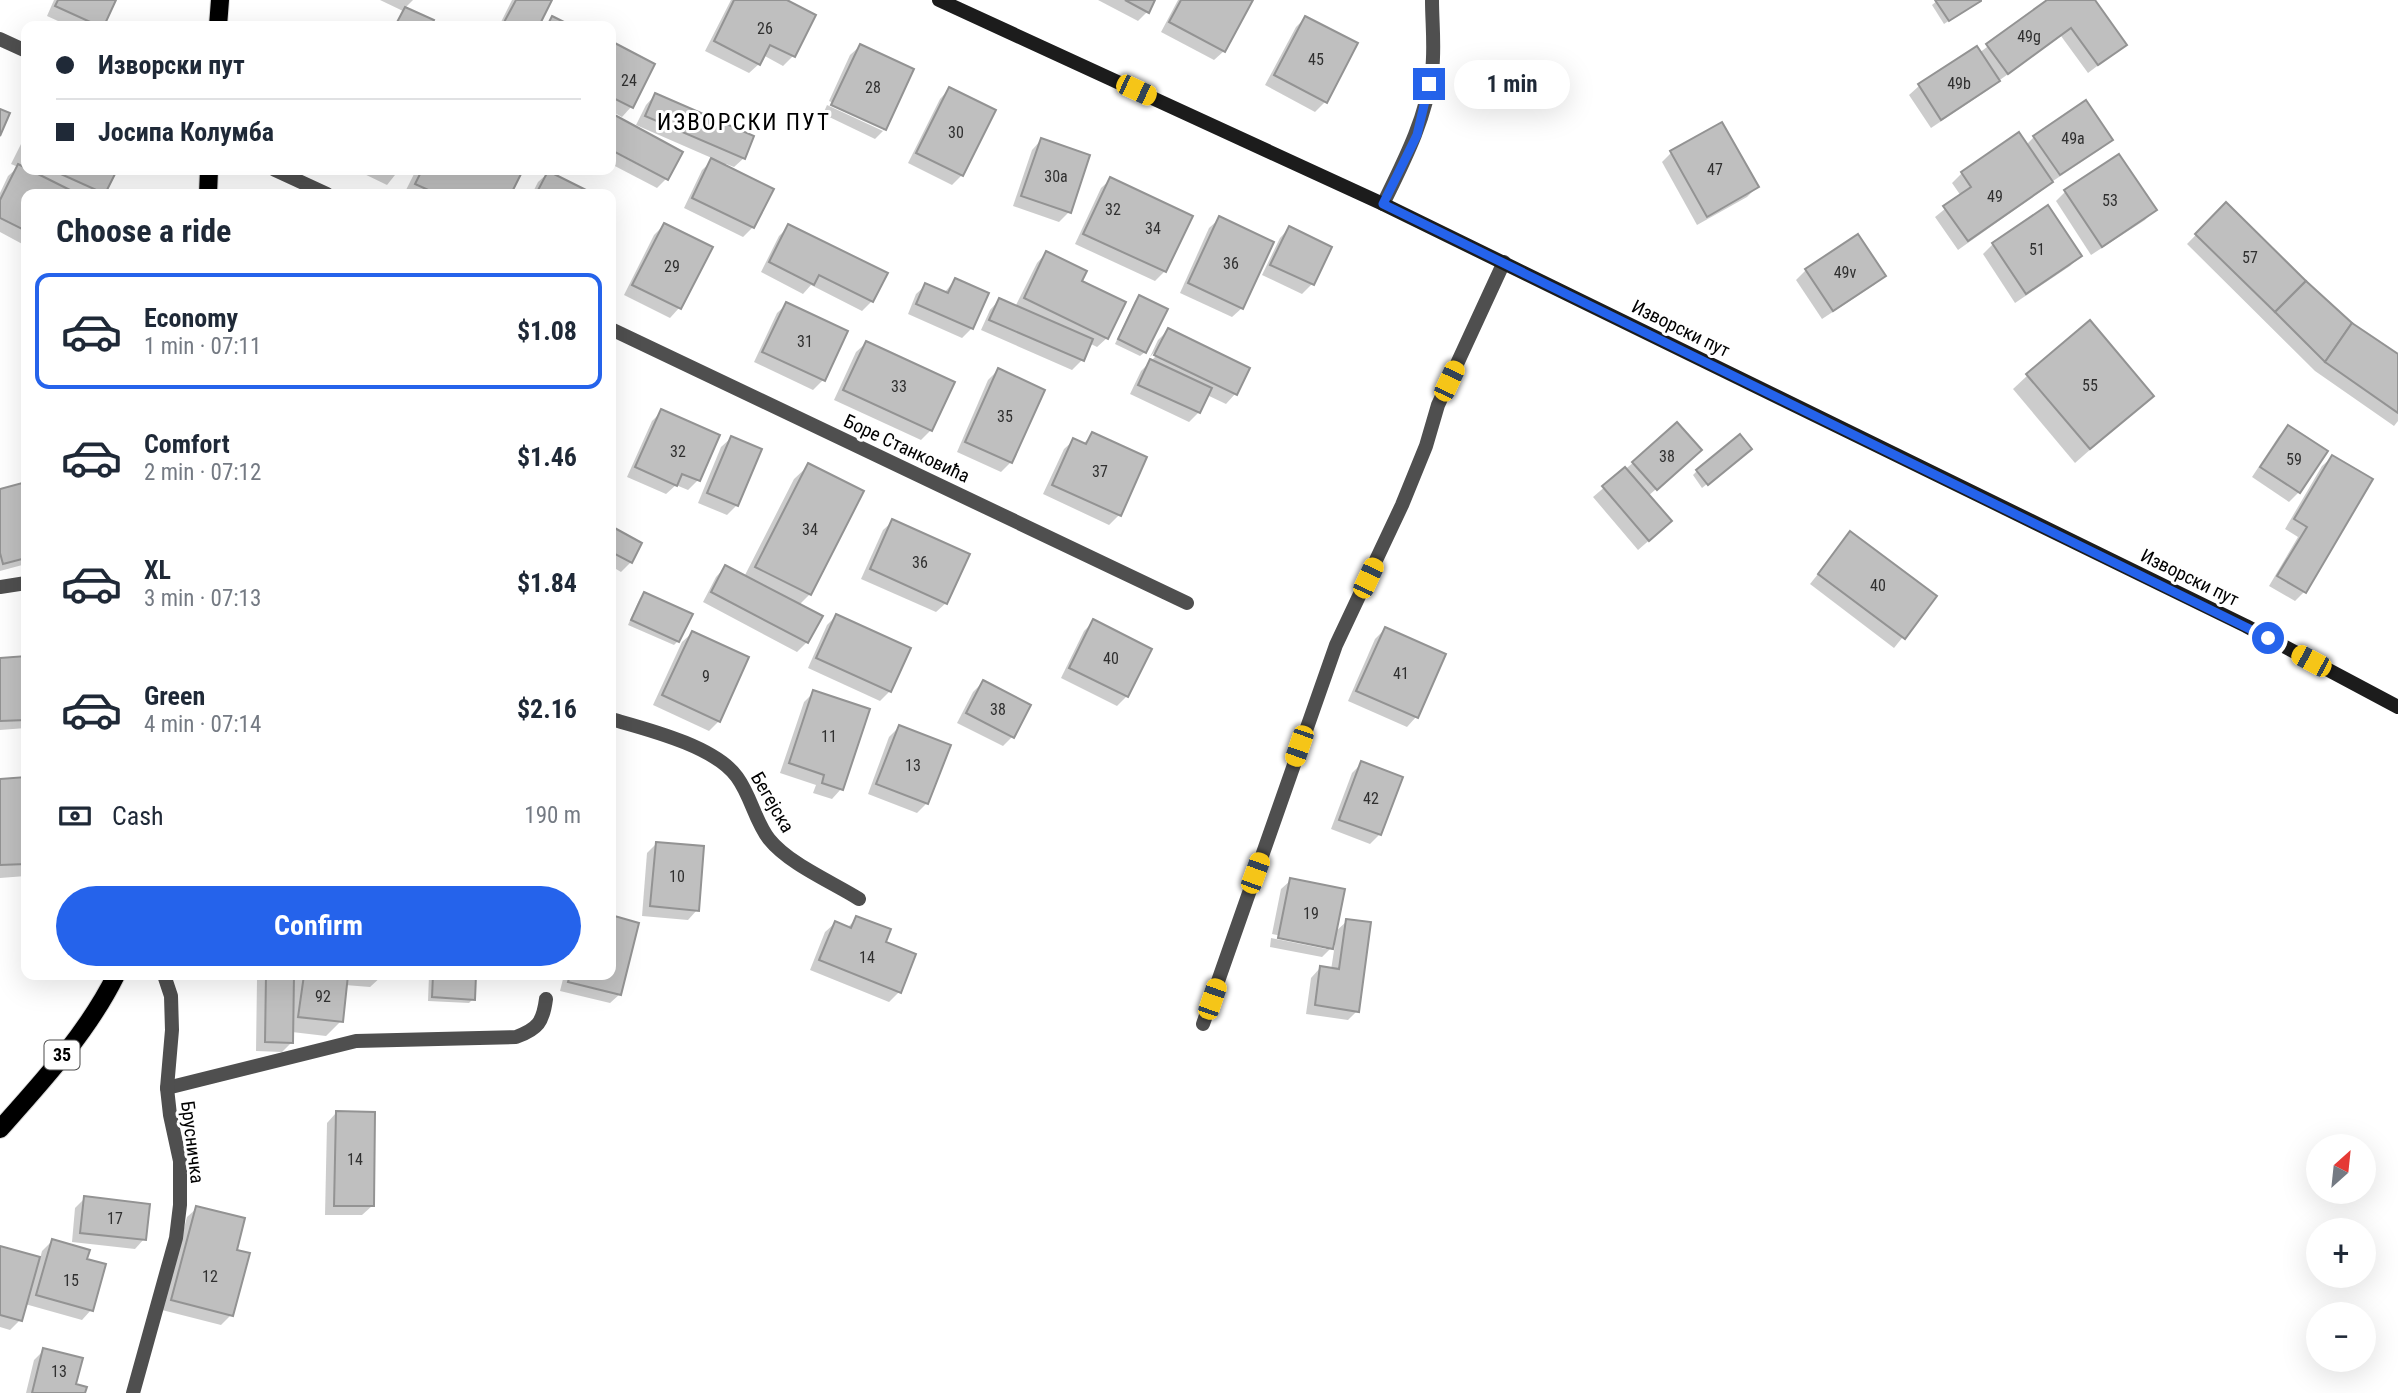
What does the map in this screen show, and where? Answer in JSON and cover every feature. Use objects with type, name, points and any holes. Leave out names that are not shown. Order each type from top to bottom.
[{"type":"main road","points":[[218,21],[220,0]]},
{"type":"main road","name":"Изворски пут","points":[[939,0],[1504,262],[2246,626],[2398,707]]},
{"type":"main road","name":"35","points":[[0,1129],[83,1029],[113,980]]},
{"type":"street","points":[[1383,204],[1417,135],[1427,99],[1432,69],[1432,0]]},
{"type":"street","points":[[0,39],[21,49]]},
{"type":"street","points":[[286,175],[316,189]]},
{"type":"street","points":[[1203,1024],[1336,645],[1402,505],[1426,446],[1438,405],[1504,262]]},
{"type":"street","name":"Боре Станковића","points":[[616,331],[1187,603]]},
{"type":"street","points":[[0,587],[21,584]]},
{"type":"street","name":"Бегејска","points":[[616,720],[656,732],[721,762],[736,775],[769,839],[784,854],[859,899]]},
{"type":"street","name":"Брусничка","points":[[133,1393],[176,1238],[180,1205],[180,1161],[167,1088],[171,996],[166,980]]},
{"type":"street","points":[[167,1088],[356,1041],[516,1037],[533,1030],[544,1014],[545,999]]},
{"type":"building","points":[[58,0],[116,0],[106,21],[88,21],[55,6]]},
{"type":"building","points":[[516,0],[552,0],[542,21],[505,21]]},
{"type":"building","points":[[734,0],[787,0],[816,15],[795,57],[770,45],[760,65],[714,41]]},
{"type":"building","points":[[1125,0],[1155,0],[1149,13]]},
{"type":"building","points":[[1181,0],[1253,0],[1225,52],[1169,22]]},
{"type":"building","points":[[1935,0],[1981,0],[1981,1],[1949,21]]},
{"type":"building","points":[[2047,0],[2095,0],[2127,45],[2098,65],[2071,28],[2008,74],[1986,44]]},
{"type":"building","points":[[405,7],[434,20],[434,21],[398,21]]},
{"type":"building","points":[[552,16],[562,21],[550,21]]},
{"type":"building","points":[[1305,16],[1358,43],[1327,103],[1274,75]]},
{"type":"building","points":[[616,44],[655,64],[633,108],[616,100]]},
{"type":"building","points":[[860,44],[914,69],[886,130],[831,105]]},
{"type":"building","points":[[1977,46],[2000,81],[1941,120],[1918,84]]},
{"type":"building","points":[[949,87],[996,110],[963,176],[916,153]]},
{"type":"building","points":[[655,93],[754,136],[745,159],[645,116]]},
{"type":"building","points":[[2086,100],[2113,140],[2060,175],[2033,136]]},
{"type":"building","points":[[0,109],[10,113],[0,136]]},
{"type":"building","points":[[616,116],[683,152],[668,180],[616,153]]},
{"type":"building","points":[[1722,122],[1759,187],[1707,217],[1670,151]]},
{"type":"building","points":[[2019,132],[2053,182],[1968,241],[1943,206],[1971,187],[1961,172]]},
{"type":"building","points":[[1041,138],[1090,155],[1071,213],[1021,196]]},
{"type":"building","points":[[2119,154],[2157,210],[2102,247],[2064,190]]},
{"type":"building","points":[[711,158],[774,189],[754,228],[692,198]]},
{"type":"building","points":[[18,164],[21,166],[21,175],[40,175],[68,189],[21,189],[21,228],[0,218],[0,200]]},
{"type":"building","points":[[63,175],[114,175],[108,189],[94,189]]},
{"type":"building","points":[[420,175],[520,175],[514,189],[426,189],[415,184]]},
{"type":"building","points":[[546,175],[556,175],[584,189],[539,189]]},
{"type":"building","points":[[1110,177],[1193,216],[1166,272],[1083,234]]},
{"type":"building","points":[[2226,202],[2306,281],[2275,312],[2195,234]]},
{"type":"building","points":[[2048,205],[2082,256],[2026,294],[1992,243]]},
{"type":"building","points":[[1219,216],[1274,242],[1243,309],[1188,283]]},
{"type":"building","points":[[664,223],[713,247],[681,309],[632,285]]},
{"type":"building","points":[[788,224],[888,273],[873,302],[819,275],[814,285],[769,262]]},
{"type":"building","points":[[1289,226],[1332,247],[1314,285],[1270,265]]},
{"type":"building","points":[[1858,234],[1886,276],[1833,311],[1805,269]]},
{"type":"building","points":[[1046,251],[1087,271],[1082,281],[1126,302],[1108,339],[1024,298]]},
{"type":"building","points":[[955,278],[989,293],[973,329],[916,304],[925,283],[948,293]]},
{"type":"building","points":[[2306,281],[2352,323],[2325,362],[2275,312]]},
{"type":"building","points":[[1139,295],[1168,309],[1146,353],[1118,339]]},
{"type":"building","points":[[999,298],[1093,339],[1084,361],[989,320]]},
{"type":"building","points":[[786,302],[848,331],[825,381],[762,352]]},
{"type":"building","points":[[2090,320],[2154,396],[2090,449],[2026,374]]},
{"type":"building","points":[[2352,323],[2398,354],[2398,413],[2325,362]]},
{"type":"building","points":[[1168,328],[1250,368],[1237,395],[1154,355]]},
{"type":"building","points":[[866,341],[955,382],[932,431],[843,390]]},
{"type":"building","points":[[1150,359],[1212,388],[1200,413],[1138,385]]},
{"type":"building","points":[[998,368],[1045,390],[1012,463],[965,442]]},
{"type":"building","points":[[661,409],[720,435],[700,481],[682,474],[677,486],[635,467]]},
{"type":"building","points":[[1677,422],[1702,450],[1657,490],[1632,462]]},
{"type":"building","points":[[2288,425],[2328,451],[2300,493],[2260,467]]},
{"type":"building","points":[[1092,432],[1147,457],[1121,516],[1052,485],[1073,438],[1086,444]]},
{"type":"building","points":[[1740,434],[1752,449],[1708,485],[1696,470]]},
{"type":"building","points":[[731,436],[762,449],[738,506],[707,493]]},
{"type":"building","points":[[2332,455],[2373,479],[2306,593],[2277,576],[2307,527],[2294,519]]},
{"type":"building","points":[[808,463],[864,491],[811,595],[755,567]]},
{"type":"building","points":[[1625,467],[1672,521],[1649,541],[1602,486]]},
{"type":"building","points":[[21,483],[21,559],[3,564],[0,553],[0,489]]},
{"type":"building","points":[[892,519],[970,554],[947,604],[870,569]]},
{"type":"building","points":[[616,529],[642,543],[632,563],[616,555]]},
{"type":"building","points":[[1850,531],[1937,596],[1905,639],[1818,574]]},
{"type":"building","points":[[725,565],[823,616],[808,643],[711,592]]},
{"type":"building","points":[[644,592],[693,614],[679,642],[631,620]]},
{"type":"building","points":[[836,614],[911,648],[891,692],[816,658]]},
{"type":"building","points":[[1093,619],[1152,649],[1128,697],[1069,668]]},
{"type":"building","points":[[1385,627],[1446,654],[1418,718],[1356,691]]},
{"type":"building","points":[[692,631],[749,657],[720,722],[662,695]]},
{"type":"building","points":[[21,656],[21,720],[0,721],[0,658]]},
{"type":"building","points":[[983,680],[1031,705],[1014,738],[966,713]]},
{"type":"building","points":[[813,690],[870,709],[843,790],[822,783],[824,775],[789,763]]},
{"type":"building","points":[[899,725],[951,745],[928,804],[876,784]]},
{"type":"building","points":[[1361,761],[1403,777],[1381,835],[1339,820]]},
{"type":"building","points":[[21,777],[21,864],[0,865],[0,779]]},
{"type":"building","points":[[656,842],[704,846],[699,911],[650,906]]},
{"type":"building","points":[[1290,878],[1345,889],[1333,949],[1278,938]]},
{"type":"building","points":[[616,916],[639,923],[621,995],[568,982],[616,980]]},
{"type":"building","points":[[856,916],[891,929],[886,942],[916,954],[901,993],[819,960],[835,921],[851,928]]},
{"type":"building","points":[[1346,919],[1371,922],[1359,1012],[1315,1005],[1320,966],[1339,969]]},
{"type":"building","points":[[266,980],[294,980],[293,1043],[265,1042]]},
{"type":"building","points":[[303,980],[347,980],[343,1022],[298,1017]]},
{"type":"building","points":[[433,980],[476,980],[475,1000],[432,997]]},
{"type":"building","points":[[336,1111],[375,1112],[374,1206],[334,1206]]},
{"type":"building","points":[[84,1196],[150,1204],[146,1240],[80,1233]]},
{"type":"building","points":[[196,1206],[245,1218],[237,1250],[250,1253],[233,1316],[171,1300]]},
{"type":"building","points":[[52,1239],[90,1250],[87,1259],[106,1264],[93,1311],[36,1295]]},
{"type":"building","points":[[0,1246],[40,1257],[22,1321],[0,1315]]},
{"type":"building","points":[[43,1348],[83,1358],[76,1384],[87,1387],[85,1393],[32,1393]]},
{"type":"district","name":"ИЗВОРСКИ ПУТ","points":[[744,122]]},
{"type":"route","points":[[1429,84],[1417,135],[1383,204],[2268,638]]}]
